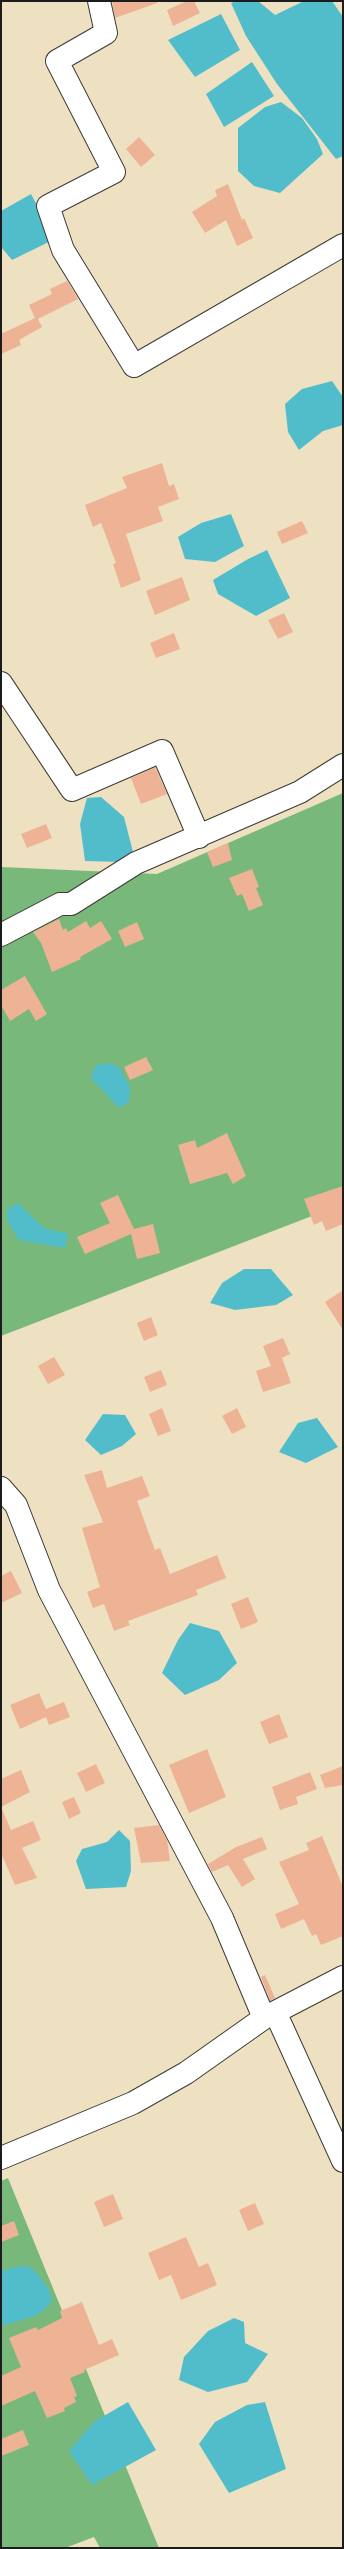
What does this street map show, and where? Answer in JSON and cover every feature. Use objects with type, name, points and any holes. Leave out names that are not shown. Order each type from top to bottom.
[{"type":"street","points":[[99,1],[106,33],[57,61],[114,172],[48,206],[63,250],[134,366],[343,245]]},
{"type":"street","points":[[1,683],[72,790],[162,751],[199,837]]},
{"type":"street","points":[[1,934],[60,904],[71,904],[136,863],[300,792],[343,765]]},
{"type":"street","points":[[1,1488],[16,1505],[49,1590],[222,1918],[343,2161]]},
{"type":"street","points":[[1,2158],[133,2102],[186,2073],[270,2016],[343,1977]]},
{"type":"green space","points":[[343,793],[343,1204],[1,1336],[1,867],[157,874]]},
{"type":"green space","points":[[8,2178],[159,2548],[100,2548],[94,2537],[65,2548],[1,2548],[1,2181]]},
{"type":"water","points":[[237,1],[258,1],[275,15],[304,1],[332,1],[343,17],[343,156],[336,159],[277,84],[246,36],[231,3]]},
{"type":"water","points":[[221,14],[240,50],[195,77],[168,40]]},
{"type":"water","points":[[252,62],[274,96],[224,127],[206,94]]},
{"type":"water","points":[[281,102],[302,118],[317,139],[323,154],[280,193],[254,186],[238,171],[238,128],[265,107]]},
{"type":"water","points":[[31,194],[55,239],[12,260],[1,247],[1,211]]},
{"type":"water","points":[[332,381],[343,397],[343,425],[323,431],[299,450],[288,432],[285,404],[302,389]]},
{"type":"water","points":[[231,514],[244,546],[215,562],[185,559],[178,537],[201,523]]},
{"type":"water","points":[[267,550],[290,598],[256,616],[218,594],[213,580],[248,559]]},
{"type":"water","points":[[101,797],[124,817],[133,852],[121,862],[85,861],[80,824],[87,798]]},
{"type":"water","points":[[108,1063],[119,1067],[130,1087],[129,1102],[119,1108],[91,1078],[96,1065]]},
{"type":"water","points":[[18,1203],[44,1228],[68,1234],[65,1248],[19,1240],[7,1220],[7,1209]]},
{"type":"water","points":[[244,1269],[271,1269],[293,1295],[276,1305],[235,1310],[210,1303],[222,1283]]},
{"type":"water","points":[[103,1414],[125,1415],[136,1434],[122,1446],[101,1455],[85,1440]]},
{"type":"water","points":[[317,1418],[338,1447],[306,1463],[279,1452],[298,1423]]},
{"type":"water","points":[[190,1623],[219,1631],[237,1663],[219,1680],[185,1695],[162,1673],[178,1640]]},
{"type":"water","points":[[119,1830],[130,1841],[131,1871],[126,1887],[86,1889],[76,1861],[82,1849],[107,1842]]},
{"type":"water","points":[[21,2266],[32,2268],[40,2277],[49,2290],[52,2301],[43,2311],[35,2316],[1,2326],[1,2271]]},
{"type":"water","points":[[234,2318],[244,2322],[245,2343],[268,2354],[247,2382],[208,2392],[179,2380],[184,2357],[208,2331]]},
{"type":"water","points":[[128,2402],[156,2450],[92,2485],[69,2451],[95,2421]]},
{"type":"water","points":[[265,2402],[286,2469],[229,2493],[199,2444],[215,2422],[247,2405]]},
{"type":"building","points":[[112,1],[157,1],[157,3],[115,18]]},
{"type":"building","points":[[187,1],[194,1],[200,13],[173,26],[167,10]]},
{"type":"building","points":[[139,137],[155,155],[141,167],[126,149]]},
{"type":"building","points":[[228,184],[242,220],[244,218],[253,238],[237,246],[226,220],[205,233],[192,212],[217,196],[215,190]]},
{"type":"building","points":[[67,281],[78,299],[38,319],[42,327],[19,340],[21,345],[1,354],[1,334],[35,318],[29,305],[52,294],[50,289]]},
{"type":"building","points":[[162,463],[169,486],[174,484],[179,499],[158,507],[163,521],[126,534],[141,580],[121,588],[113,564],[116,563],[101,523],[93,527],[85,505],[127,488],[122,477]]},
{"type":"building","points":[[302,521],[308,533],[282,544],[277,532]]},
{"type":"building","points":[[182,577],[190,600],[155,615],[146,591]]},
{"type":"building","points":[[284,613],[293,632],[278,639],[268,620]]},
{"type":"building","points":[[174,633],[180,649],[156,658],[150,643]]},
{"type":"building","points":[[155,767],[167,794],[141,804],[131,778]]},
{"type":"building","points":[[46,824],[52,838],[27,848],[21,834]]},
{"type":"building","points":[[228,843],[232,860],[213,867],[207,852]]},
{"type":"building","points":[[252,869],[259,887],[256,888],[263,905],[249,911],[242,894],[237,896],[229,878]]},
{"type":"building","points":[[59,919],[63,930],[66,928],[68,932],[86,921],[90,928],[101,921],[112,939],[80,957],[81,959],[52,972],[41,943],[33,932]]},
{"type":"building","points":[[137,922],[144,939],[125,947],[118,931]]},
{"type":"building","points":[[25,976],[47,1014],[36,1021],[29,1009],[10,1021],[1,1005],[1,990]]},
{"type":"building","points":[[146,1057],[153,1070],[130,1080],[124,1067]]},
{"type":"building","points":[[227,1133],[246,1176],[233,1184],[227,1173],[190,1184],[178,1145],[195,1140],[197,1148]]},
{"type":"building","points":[[343,1186],[343,1224],[326,1231],[322,1221],[314,1225],[304,1199]]},
{"type":"building","points":[[118,1195],[134,1229],[153,1224],[160,1253],[137,1259],[131,1234],[85,1254],[77,1237],[110,1223],[100,1203]]},
{"type":"building","points":[[343,1290],[343,1330],[325,1302]]},
{"type":"building","points":[[151,1317],[158,1335],[144,1341],[137,1323]]},
{"type":"building","points":[[283,1338],[290,1354],[282,1358],[291,1383],[263,1392],[256,1371],[271,1366],[263,1346]]},
{"type":"building","points":[[54,1357],[65,1375],[48,1384],[38,1366]]},
{"type":"building","points":[[161,1370],[167,1385],[150,1392],[144,1377]]},
{"type":"building","points":[[162,1408],[171,1431],[158,1436],[149,1414]]},
{"type":"building","points":[[237,1408],[246,1427],[232,1434],[222,1416]]},
{"type":"building","points":[[102,1470],[107,1488],[142,1476],[150,1496],[137,1501],[155,1550],[160,1548],[170,1574],[217,1555],[226,1578],[196,1590],[198,1595],[128,1621],[130,1625],[114,1631],[104,1604],[93,1608],[87,1592],[100,1587],[82,1528],[103,1522],[84,1475]]},
{"type":"building","points":[[11,1571],[22,1593],[1,1603],[1,1576]]},
{"type":"building","points":[[248,1597],[258,1622],[241,1629],[231,1604]]},
{"type":"building","points":[[39,1693],[46,1709],[64,1702],[70,1717],[49,1725],[46,1717],[20,1729],[10,1705]]},
{"type":"building","points":[[279,1714],[288,1737],[269,1744],[260,1722]]},
{"type":"building","points":[[207,1749],[226,1797],[189,1813],[169,1765]]},
{"type":"building","points":[[96,1764],[105,1783],[86,1792],[77,1773]]},
{"type":"building","points":[[343,1766],[343,1785],[325,1788],[320,1775]]},
{"type":"building","points":[[21,1770],[30,1792],[1,1807],[1,1779]]},
{"type":"building","points":[[310,1772],[317,1789],[296,1797],[298,1804],[280,1810],[272,1787]]},
{"type":"building","points":[[74,1797],[81,1813],[69,1819],[62,1802]]},
{"type":"building","points":[[1,1807],[11,1830],[33,1821],[41,1840],[22,1848],[37,1878],[15,1885],[1,1853]]},
{"type":"building","points":[[159,1825],[167,1840],[170,1861],[141,1863],[134,1828]]},
{"type":"building","points":[[322,1836],[343,1887],[343,1936],[321,1945],[316,1934],[312,1936],[304,1919],[281,1929],[275,1914],[299,1904],[279,1862],[309,1850],[306,1843]]},
{"type":"building","points":[[262,1837],[267,1849],[243,1859],[255,1879],[242,1887],[228,1865],[212,1872],[208,1864],[236,1847]]},
{"type":"building","points":[[265,1975],[275,1998],[270,2001],[261,1977]]},
{"type":"building","points":[[113,2194],[123,2219],[104,2227],[94,2202]]},
{"type":"building","points":[[255,2203],[264,2224],[248,2231],[239,2210]]},
{"type":"building","points":[[14,2221],[19,2235],[1,2242],[1,2226]]},
{"type":"building","points":[[186,2237],[199,2267],[208,2263],[217,2285],[181,2300],[171,2275],[159,2280],[148,2253]]},
{"type":"building","points":[[82,2302],[99,2345],[112,2339],[119,2355],[84,2370],[85,2372],[70,2378],[77,2396],[74,2397],[76,2402],[64,2408],[65,2411],[47,2418],[35,2391],[1,2406],[1,2376],[21,2367],[9,2338],[36,2327],[38,2330],[62,2318],[60,2311]]},
{"type":"building","points":[[23,2430],[29,2445],[1,2456],[1,2439]]}]
